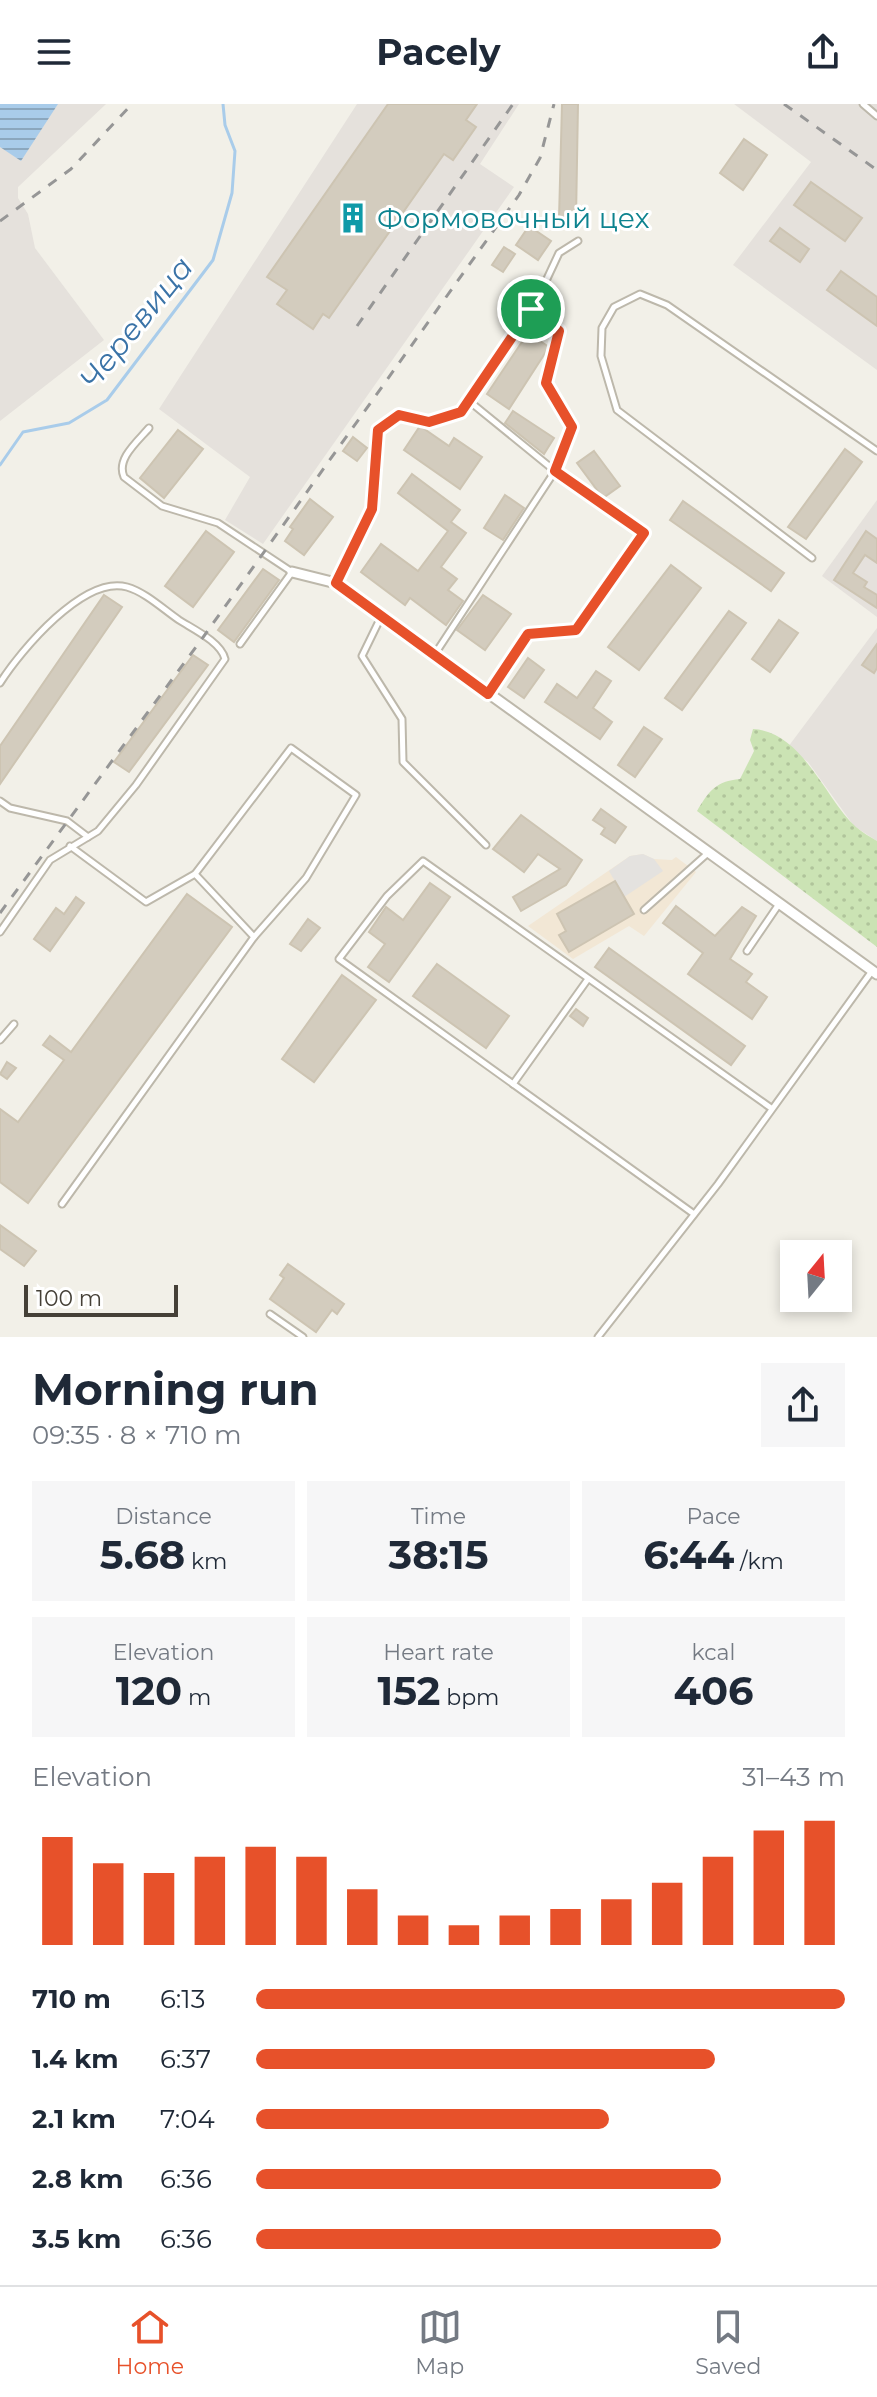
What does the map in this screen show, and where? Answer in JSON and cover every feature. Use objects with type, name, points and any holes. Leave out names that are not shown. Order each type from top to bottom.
[{"type":"street","points":[[292,572],[336,583],[875,972]]},
{"type":"lane","points":[[863,104],[877,116]]},
{"type":"lane","points":[[336,583],[372,509],[378,430],[399,415],[429,422],[461,412],[531,309],[559,253],[578,241]]},
{"type":"lane","points":[[812,558],[617,410],[601,356],[606,316],[625,298],[640,294],[667,305],[877,451]]},
{"type":"lane","points":[[435,655],[555,471],[572,427],[546,383],[559,331],[531,309]]},
{"type":"lane","points":[[469,401],[555,471],[644,533],[576,630],[528,634],[488,694]]},
{"type":"lane","points":[[149,428],[125,457],[121,470],[124,477],[162,506],[218,523],[292,572],[240,644]]},
{"type":"lane","points":[[0,683],[12,664],[79,597],[99,587],[128,587],[224,652],[223,665],[136,785],[98,831],[50,860],[0,932]]},
{"type":"lane","points":[[382,616],[362,656],[402,719],[403,762],[486,845]]},
{"type":"lane","points":[[62,1204],[254,937],[306,878],[356,795],[291,748],[195,874],[146,902],[70,846]]},
{"type":"lane","points":[[0,801],[10,808],[67,821],[88,837]]},
{"type":"lane","points":[[644,910],[708,853]]},
{"type":"lane","points":[[694,1214],[339,959],[387,896],[423,861],[771,1108]]},
{"type":"lane","points":[[195,874],[254,937]]},
{"type":"lane","points":[[747,951],[779,904]]},
{"type":"lane","points":[[598,1337],[875,972]]},
{"type":"lane","points":[[513,1084],[588,979]]},
{"type":"lane","points":[[0,1040],[14,1024]]},
{"type":"lane","points":[[270,1314],[303,1337]]},
{"type":"shaded area","points":[[0,104],[106,104],[18,187],[18,198],[28,214],[35,248],[104,340],[0,421]]},
{"type":"shaded area","points":[[357,104],[519,104],[480,164],[514,187],[263,544],[225,520],[250,477],[159,409]]},
{"type":"shaded area","points":[[734,104],[877,104],[877,370],[733,265],[811,162]]},
{"type":"shaded area","points":[[877,500],[877,617],[822,576]]},
{"type":"shaded area","points":[[877,628],[877,841],[854,826],[808,762],[788,747]]},
{"type":"shaded area","points":[[643,854],[654,859],[672,860],[676,857],[696,872],[644,936],[629,926],[573,959],[528,926],[630,856]]},
{"type":"shaded area","points":[[643,854],[654,859],[663,871],[624,897],[609,871],[630,856]]},
{"type":"green space","points":[[753,729],[771,733],[786,742],[812,769],[856,827],[877,841],[877,947],[697,811],[714,788],[740,779],[754,751],[750,740]]},
{"type":"water","points":[[0,104],[58,104],[21,161],[0,147]]},
{"type":"building","name":"Формовочный цех","points":[[388,104],[477,104],[466,120],[476,127],[453,160],[444,154],[329,318],[323,314],[313,329],[277,304],[287,290],[267,277]]},
{"type":"building","points":[[562,104],[578,104],[576,219],[559,219]]},
{"type":"building","points":[[744,139],[767,155],[743,190],[720,173]]},
{"type":"building","points":[[811,182],[862,218],[845,241],[794,205]]},
{"type":"building","points":[[529,226],[551,241],[538,260],[516,245]]},
{"type":"building","points":[[780,228],[809,249],[800,262],[770,241]]},
{"type":"building","points":[[504,247],[515,254],[503,272],[492,265]]},
{"type":"building","points":[[841,271],[877,297],[877,326],[827,290]]},
{"type":"building","points":[[528,333],[549,347],[509,409],[487,394]]},
{"type":"building","points":[[513,411],[554,438],[544,454],[505,423]]},
{"type":"building","points":[[420,426],[449,446],[454,438],[482,457],[460,489],[404,450]]},
{"type":"building","points":[[178,430],[203,449],[164,498],[140,478]]},
{"type":"building","points":[[353,437],[367,448],[357,461],[343,451]]},
{"type":"building","points":[[845,449],[862,462],[806,539],[788,527]]},
{"type":"building","points":[[594,451],[620,486],[603,498],[577,463]]},
{"type":"building","points":[[412,474],[460,510],[451,522],[466,533],[441,567],[457,579],[448,590],[463,601],[446,625],[410,598],[405,605],[361,572],[381,544],[418,571],[448,531],[398,493]]},
{"type":"building","points":[[505,495],[524,508],[503,540],[484,528]]},
{"type":"building","points":[[310,499],[333,517],[304,555],[285,541],[293,529],[290,527]]},
{"type":"building","points":[[683,501],[784,573],[771,591],[670,520]]},
{"type":"building","points":[[206,531],[234,552],[193,607],[165,586]]},
{"type":"building","points":[[866,531],[877,539],[877,563],[865,555],[853,573],[867,582],[864,587],[877,595],[877,608],[834,580]]},
{"type":"building","points":[[671,565],[701,588],[639,670],[608,647]]},
{"type":"building","points":[[263,569],[279,580],[234,642],[218,630]]},
{"type":"building","points":[[104,595],[122,607],[0,784],[0,746]]},
{"type":"building","points":[[483,595],[511,614],[485,650],[457,630]]},
{"type":"building","points":[[729,611],[746,623],[682,710],[665,698]]},
{"type":"building","points":[[779,620],[798,633],[770,672],[752,659]]},
{"type":"building","points":[[877,644],[877,668],[874,673],[862,665]]},
{"type":"building","points":[[193,655],[208,665],[129,772],[114,762]]},
{"type":"building","points":[[528,658],[544,670],[524,698],[508,687]]},
{"type":"building","points":[[596,671],[611,681],[593,708],[612,722],[600,739],[545,702],[557,684],[577,698]]},
{"type":"building","points":[[644,727],[662,739],[635,777],[618,765]]},
{"type":"building","points":[[601,809],[626,827],[615,843],[601,834],[605,828],[593,820]]},
{"type":"building","points":[[521,815],[582,860],[566,885],[521,911],[513,897],[560,869],[538,854],[524,872],[493,849]]},
{"type":"building","points":[[615,881],[634,914],[569,952],[559,935],[566,931],[557,914]]},
{"type":"building","points":[[430,883],[450,897],[389,982],[368,967],[385,944],[369,932],[386,907],[403,920]]},
{"type":"building","points":[[187,894],[232,927],[28,1203],[0,1182],[0,1109],[18,1122],[64,1060],[43,1045],[50,1036],[71,1052]]},
{"type":"building","points":[[76,897],[84,903],[50,951],[34,939],[56,908],[64,914]]},
{"type":"building","points":[[676,906],[715,936],[742,907],[756,916],[730,959],[752,974],[746,982],[767,997],[752,1019],[688,974],[703,953],[663,923]]},
{"type":"building","points":[[308,919],[320,928],[301,951],[290,944]]},
{"type":"building","points":[[609,948],[745,1046],[731,1065],[595,967]]},
{"type":"building","points":[[437,964],[509,1016],[486,1048],[413,996]]},
{"type":"building","points":[[342,975],[376,1000],[314,1082],[282,1059]]},
{"type":"building","points":[[576,1009],[588,1018],[583,1026],[570,1016]]},
{"type":"building","points":[[7,1062],[16,1068],[7,1079],[0,1074]]},
{"type":"building","points":[[0,1225],[36,1251],[24,1266],[0,1249]]},
{"type":"building","points":[[288,1264],[344,1304],[337,1314],[332,1310],[316,1332],[270,1299],[284,1278],[280,1275]]},
{"type":"waterway","name":"Черевица","points":[[0,465],[23,432],[69,423],[107,400],[213,260],[232,193],[235,151],[225,125],[223,104]]},
{"type":"railway","points":[[0,221],[71,169],[132,104]]},
{"type":"railway","points":[[357,326],[513,104]]},
{"type":"railway","points":[[0,913],[204,636],[519,195],[540,158],[554,104]]},
{"type":"railway","points":[[784,104],[877,170]]},
{"type":"place","name":"Формовочный цех","points":[[353,218]]},
{"type":"route","points":[[531,309],[559,331],[546,383],[572,427],[555,471],[644,533],[576,630],[528,634],[488,694],[336,583],[372,509],[378,430],[399,415],[429,422],[461,412],[531,309]]}]
